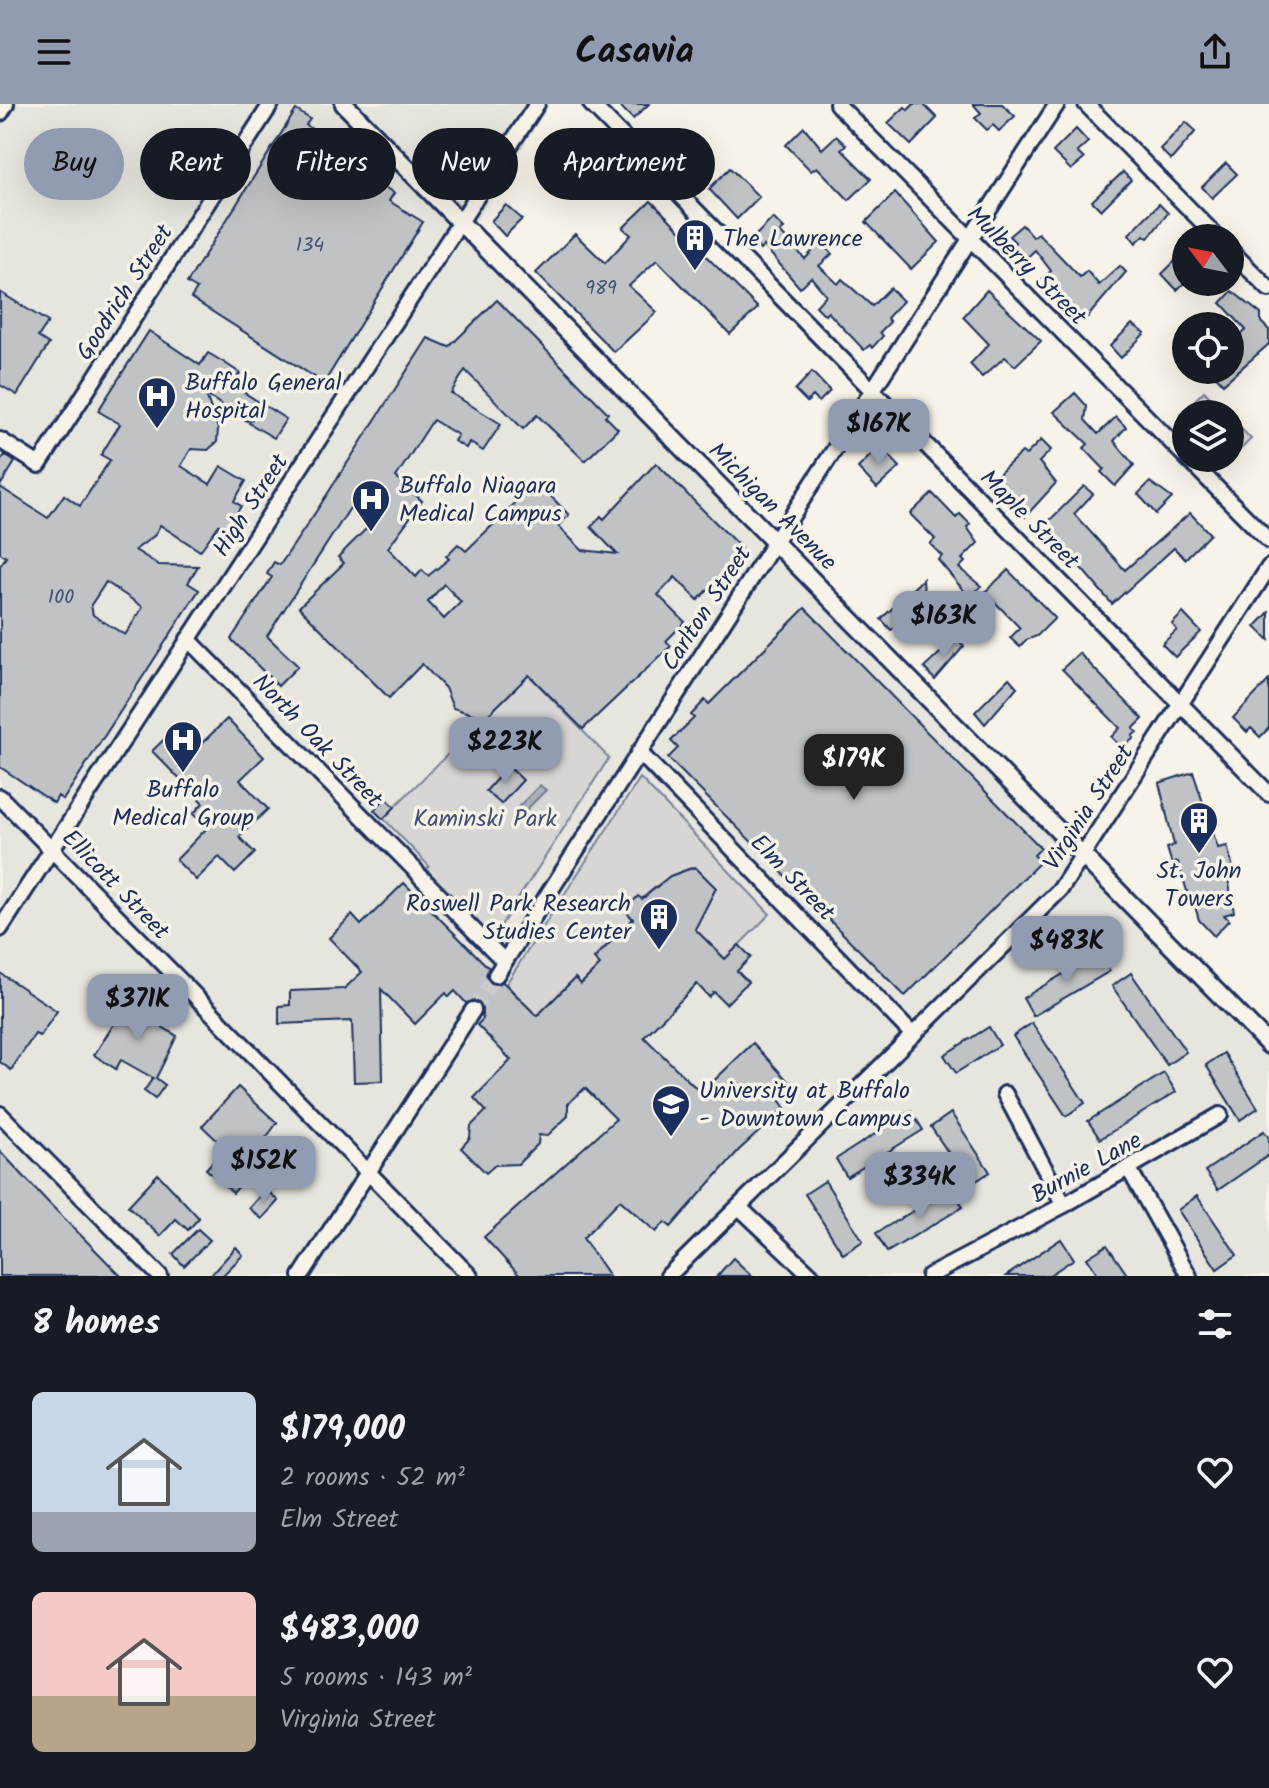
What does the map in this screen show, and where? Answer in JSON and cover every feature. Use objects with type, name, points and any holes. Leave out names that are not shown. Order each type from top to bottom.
[{"type":"street","points":[[0,112],[5,104]]},
{"type":"street","name":"Goodrich Street","points":[[0,440],[39,465],[271,104]]},
{"type":"street","name":"Michigan Avenue","points":[[344,104],[1269,1045]]},
{"type":"street","name":"High Street","points":[[0,929],[537,104]]},
{"type":"street","name":"Maple Street","points":[[591,104],[1269,794]]},
{"type":"street","name":"Mulberry Street","points":[[837,104],[1172,444]]},
{"type":"street","name":"Carlton Street","points":[[496,975],[1057,104]]},
{"type":"street","points":[[1086,104],[1204,224]]},
{"type":"street","points":[[1244,264],[1269,289]]},
{"type":"street","name":"Mulberry Street","points":[[1200,472],[1269,541]]},
{"type":"street","name":"Virginia Street","points":[[668,1276],[1060,890],[1269,567]]},
{"type":"street","name":"North Oak Street","points":[[188,639],[504,961]]},
{"type":"street","name":"Elm Street","points":[[639,752],[913,1035]]},
{"type":"street","name":"Ellicott Street","points":[[0,797],[470,1276]]},
{"type":"street","points":[[301,1276],[473,1010]]},
{"type":"street","points":[[1005,1094],[1064,1205]]},
{"type":"street","points":[[0,1114],[160,1276]]},
{"type":"street","name":"Burnie Lane","points":[[929,1276],[1064,1205],[1220,1115]]},
{"type":"street","points":[[1129,1169],[1189,1276]]},
{"type":"street","points":[[740,1208],[812,1276]]},
{"type":"shaded area","name":"Buffalo Niagara Medical Campus","points":[[0,104],[550,104],[518,155],[518,128],[412,128],[412,200],[489,200],[474,224],[1269,1031],[1269,1276],[0,1276]]},
{"type":"shaded area","points":[[540,785],[546,790],[522,814],[517,808]]},
{"type":"green space","points":[[1204,391],[1213,400],[1195,400]]},
{"type":"green space","points":[[1244,432],[1251,439],[1244,446]]},
{"type":"green space","name":"Kaminski Park","points":[[524,670],[609,758],[498,930],[488,934],[426,870],[429,866],[383,818],[513,690]]},
{"type":"green space","name":"Kaminski Park","points":[[640,778],[770,914],[725,959],[695,929],[716,888],[695,867],[680,872],[660,883],[642,899],[638,897],[625,910],[633,919],[594,958],[600,965],[581,984],[575,978],[537,1016],[506,984]]},
{"type":"building","points":[[618,104],[649,104],[633,119]]},
{"type":"building","points":[[914,104],[923,104],[937,118],[911,145],[888,123],[905,107],[908,110]]},
{"type":"building","points":[[973,104],[1002,104],[1015,116],[999,131],[993,125],[987,130],[975,118],[981,113]]},
{"type":"building","points":[[296,110],[310,119],[306,125],[311,128],[285,128]]},
{"type":"building","points":[[1186,122],[1196,131],[1171,160],[1160,149]]},
{"type":"building","points":[[804,127],[822,149],[836,136],[846,145],[841,149],[871,179],[849,200],[817,167],[811,171],[786,145]]},
{"type":"building","points":[[1076,129],[1088,142],[1077,152],[1084,159],[1071,170],[1053,152]]},
{"type":"building","points":[[267,156],[267,200],[390,200],[423,222],[324,383],[191,298],[197,289],[187,283],[239,200],[251,200],[251,181]]},
{"type":"building","points":[[1226,163],[1237,174],[1212,198],[1202,187]]},
{"type":"building","points":[[730,168],[759,197],[737,219],[715,195],[715,183]]},
{"type":"building","points":[[1123,172],[1131,180],[1101,210],[1092,201]]},
{"type":"building","points":[[895,193],[939,242],[911,269],[866,222]]},
{"type":"building","points":[[651,201],[758,308],[730,334],[657,260],[629,286],[657,312],[614,352],[536,273],[575,234],[605,263],[631,235],[623,228]]},
{"type":"building","points":[[1159,204],[1168,213],[1148,238],[1144,235],[1136,243],[1129,234]]},
{"type":"building","points":[[506,205],[522,219],[505,236],[491,221]]},
{"type":"building","points":[[773,218],[784,229],[780,232],[805,259],[821,242],[832,254],[819,266],[838,284],[842,279],[872,306],[890,288],[903,301],[887,318],[890,322],[880,332],[883,336],[872,348],[870,345],[864,350],[828,312],[825,315],[816,306],[826,295],[811,277],[800,288],[764,246],[760,250],[751,240]]},
{"type":"building","points":[[1022,225],[1033,237],[1038,233],[1080,277],[1087,271],[1099,285],[1120,266],[1126,272],[1084,321],[1040,281],[1051,271],[1035,250],[1022,262],[1009,248],[1015,242],[1009,236]]},
{"type":"building","points":[[1172,264],[1172,285],[1162,274]]},
{"type":"building","points":[[987,290],[1041,341],[1015,366],[1005,357],[982,377],[970,364],[989,344],[963,317]]},
{"type":"building","points":[[0,292],[48,322],[38,337],[49,344],[17,395],[0,385]]},
{"type":"building","points":[[1227,296],[1238,296],[1261,314],[1261,322],[1269,330],[1269,344],[1244,366],[1244,312],[1229,312],[1221,303]]},
{"type":"building","points":[[497,300],[608,413],[605,416],[618,429],[585,461],[537,415],[523,429],[465,370],[451,393],[501,424],[483,451],[469,442],[466,448],[454,441],[458,435],[433,420],[396,477],[422,501],[388,548],[416,577],[422,570],[428,576],[449,559],[446,556],[458,544],[466,551],[537,482],[569,515],[558,526],[582,550],[617,554],[591,527],[601,516],[604,519],[656,463],[741,548],[720,582],[718,580],[698,600],[675,577],[658,595],[685,622],[666,641],[671,646],[583,729],[529,675],[485,718],[453,708],[445,688],[422,664],[389,698],[299,607],[344,563],[338,557],[375,520],[352,505],[267,636],[298,666],[278,686],[231,639],[272,577],[267,574],[274,562],[280,565],[428,338],[449,347]],"holes":[[[444,584],[461,602],[444,619],[428,602]]]},
{"type":"building","points":[[1132,324],[1145,333],[1121,358],[1110,346]]},
{"type":"building","points":[[149,331],[200,365],[208,353],[225,363],[240,373],[232,385],[286,419],[274,438],[249,423],[253,417],[247,421],[206,395],[218,429],[217,442],[208,450],[191,449],[181,466],[210,484],[221,466],[246,481],[234,501],[241,506],[226,530],[219,525],[200,551],[160,525],[155,535],[135,550],[159,565],[198,566],[188,583],[199,590],[63,800],[58,796],[54,803],[0,767],[0,566],[6,557],[0,553],[0,487],[48,518],[64,495],[80,506],[110,460],[101,455],[120,424],[98,411]],"holes":[[[106,582],[143,607],[125,635],[93,615],[91,605]]]},
{"type":"building","points":[[812,372],[830,391],[819,402],[813,396],[807,402],[795,390]]},
{"type":"building","points":[[1075,393],[1087,406],[1085,420],[1098,434],[1116,417],[1126,427],[1114,441],[1134,465],[1115,486],[1084,448],[1088,444],[1054,412]]},
{"type":"building","points":[[1041,440],[1051,450],[1039,462],[1056,483],[1025,517],[989,483],[1022,452],[1026,455]]},
{"type":"building","points":[[880,446],[900,467],[877,488],[858,468]]},
{"type":"building","points":[[5,455],[15,462],[0,486],[0,462]]},
{"type":"building","points":[[1150,482],[1172,498],[1156,514],[1138,494]]},
{"type":"building","points":[[1084,486],[1093,494],[1074,514],[1125,570],[1190,513],[1210,534],[1185,559],[1174,548],[1112,604],[1076,562],[1073,565],[1039,531]]},
{"type":"building","points":[[932,493],[956,518],[960,514],[970,524],[967,527],[978,543],[962,559],[965,562],[959,568],[981,586],[970,598],[938,560],[942,556],[930,544],[935,539],[910,514]]},
{"type":"building","points":[[1008,570],[1055,618],[1020,647],[1010,638],[1020,628],[985,592]]},
{"type":"building","points":[[923,579],[924,595],[907,611],[911,615],[891,630],[881,619]]},
{"type":"building","points":[[805,608],[1041,848],[1034,855],[1040,862],[905,996],[668,758],[678,748],[671,741],[694,718],[691,715],[705,700],[709,704]]},
{"type":"building","points":[[1269,612],[1269,640],[1255,627]]},
{"type":"building","points":[[1183,613],[1201,632],[1175,657],[1162,644],[1177,630],[1172,624]]},
{"type":"building","points":[[956,638],[964,646],[935,680],[924,668]]},
{"type":"building","points":[[1079,653],[1143,719],[1133,729],[1137,732],[1132,736],[1134,738],[1122,748],[1111,737],[1120,728],[1062,669]]},
{"type":"building","points":[[1009,678],[1017,687],[985,724],[975,712]]},
{"type":"building","points":[[1269,680],[1269,728],[1260,737],[1251,728],[1247,732],[1233,718]]},
{"type":"building","points":[[227,719],[264,757],[240,780],[268,809],[239,837],[255,853],[235,873],[219,857],[196,880],[176,860],[207,828],[193,814],[203,803],[152,751],[180,724],[200,745]]},
{"type":"building","points":[[508,766],[523,780],[501,804],[486,791]]},
{"type":"building","name":"St. John Towers","points":[[1193,772],[1218,848],[1227,846],[1235,875],[1228,878],[1234,912],[1224,915],[1229,920],[1214,936],[1199,920],[1178,862],[1172,864],[1167,848],[1174,845],[1159,783]]},
{"type":"building","points":[[386,798],[395,807],[383,819],[374,810]]},
{"type":"building","points":[[695,867],[716,888],[695,929],[725,959],[739,945],[751,957],[737,971],[748,982],[726,1004],[714,992],[709,997],[697,984],[644,1037],[701,1093],[753,1043],[788,1081],[775,1094],[785,1108],[739,1150],[671,1227],[665,1222],[656,1232],[620,1200],[583,1238],[609,1276],[520,1276],[484,1237],[616,1119],[585,1088],[568,1104],[568,1116],[547,1136],[539,1135],[538,1144],[518,1164],[495,1165],[486,1173],[461,1148],[470,1138],[471,1126],[486,1111],[474,1098],[511,1060],[477,1025],[483,1019],[479,1002],[466,1003],[455,991],[449,997],[446,993],[415,1024],[381,989],[383,1081],[354,1082],[352,1021],[279,1024],[279,1006],[290,1005],[290,991],[344,989],[362,972],[329,938],[352,915],[361,925],[404,883],[489,968],[486,975],[490,983],[503,982],[537,1016],[575,978],[581,984],[600,965],[594,959],[633,919],[625,910],[638,896],[642,899],[670,876]]},
{"type":"building","points":[[1100,952],[1110,971],[1033,1016],[1023,998]]},
{"type":"building","points":[[0,973],[57,1011],[40,1036],[35,1034],[11,1070],[0,1062]]},
{"type":"building","points":[[1131,973],[1186,1052],[1167,1065],[1112,986]]},
{"type":"building","points":[[139,985],[151,993],[139,1013],[177,1036],[156,1078],[165,1085],[155,1099],[144,1091],[153,1078],[121,1060],[116,1069],[94,1055]]},
{"type":"building","points":[[1032,1023],[1085,1103],[1066,1116],[1013,1036]]},
{"type":"building","points":[[989,1027],[1000,1045],[956,1073],[944,1055]]},
{"type":"building","points":[[1224,1053],[1258,1108],[1240,1120],[1206,1065]]},
{"type":"building","points":[[1164,1073],[1176,1092],[1100,1139],[1088,1121]]},
{"type":"building","points":[[238,1087],[277,1123],[252,1157],[259,1164],[233,1193],[206,1169],[225,1148],[202,1126]]},
{"type":"building","points":[[911,1111],[923,1130],[847,1177],[836,1159]]},
{"type":"building","points":[[951,1113],[990,1172],[970,1185],[931,1127]]},
{"type":"building","points":[[1264,1131],[1269,1138],[1269,1155],[1218,1190],[1205,1171]]},
{"type":"building","points":[[0,1151],[47,1201],[121,1276],[0,1276]]},
{"type":"building","points":[[158,1174],[199,1218],[188,1230],[176,1219],[160,1236],[128,1206]]},
{"type":"building","points":[[825,1181],[863,1241],[843,1254],[805,1194]]},
{"type":"building","points":[[952,1188],[963,1207],[887,1252],[876,1233]]},
{"type":"building","points":[[266,1189],[278,1201],[262,1219],[249,1208]]},
{"type":"building","points":[[1197,1196],[1237,1255],[1217,1269],[1178,1210]]},
{"type":"building","points":[[198,1229],[210,1240],[184,1266],[173,1254]]},
{"type":"building","points":[[1061,1239],[1074,1259],[1048,1276],[1006,1276]]},
{"type":"building","points":[[1107,1245],[1128,1276],[1099,1276],[1087,1258]]},
{"type":"building","points":[[236,1247],[243,1255],[222,1276],[210,1276]]},
{"type":"building","points":[[733,1258],[752,1276],[717,1276]]},
{"type":"tunnel","points":[[473,1010],[496,975]]},
{"type":"place","name":"The Lawrence","points":[[695,272]]},
{"type":"place","name":"Buffalo General Hospital","points":[[157,430]]},
{"type":"place","name":"Buffalo Niagara Medical Campus","points":[[371,533]]},
{"type":"place","name":"Buffalo Medical Group","points":[[183,774]]},
{"type":"place","name":"St. John Towers","points":[[1199,855]]},
{"type":"place","name":"Roswell Park Research Studies Center","points":[[659,951]]},
{"type":"place","name":"University at Buffalo - Downtown Campus","points":[[671,1138]]}]
